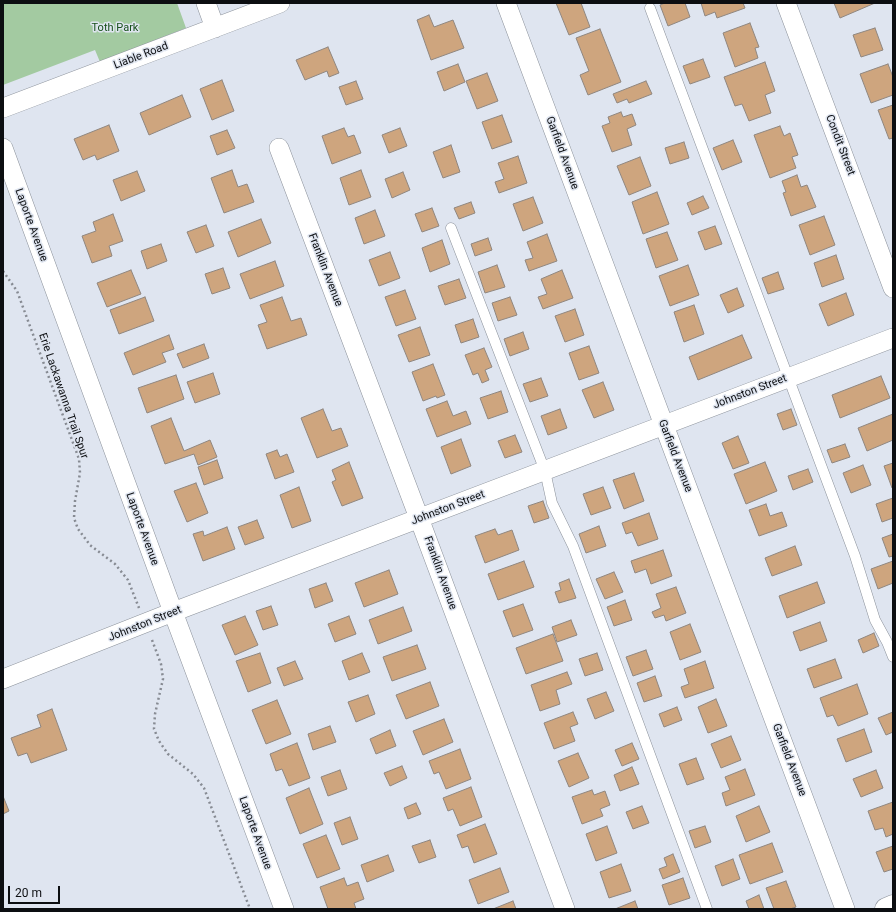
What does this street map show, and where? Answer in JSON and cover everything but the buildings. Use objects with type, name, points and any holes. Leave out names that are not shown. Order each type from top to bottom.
[{"type":"street","points":[[206,3],[215,28]]},
{"type":"street","name":"Liable Road","points":[[3,108],[280,3]]},
{"type":"street","name":"Garfield Avenue","points":[[506,3],[845,909]]},
{"type":"street","name":"Condit Street","points":[[786,3],[893,288]]},
{"type":"street","name":"Laporte Avenue","points":[[3,148],[173,612],[284,909]]},
{"type":"street","name":"Franklin Avenue","points":[[279,148],[565,909]]},
{"type":"street","name":"Johnston Street","points":[[3,679],[173,612],[893,338]]},
{"type":"street","points":[[886,909],[893,906]]},
{"type":"lane","points":[[650,8],[855,556],[875,620],[893,657]]},
{"type":"lane","points":[[451,228],[545,470],[552,503],[573,546],[707,909]]},
{"type":"path","name":"Erie Lackawanna Trail Spur","points":[[3,271],[17,290],[79,459],[80,473],[74,501],[74,518],[78,529],[90,545],[115,564],[128,580],[161,664],[163,679],[155,714],[154,729],[158,741],[168,754],[193,774],[204,788],[250,909]]},
{"type":"green space","name":"Toth Park","points":[[3,3],[177,3],[186,28],[100,62],[95,50],[3,85]]}]
